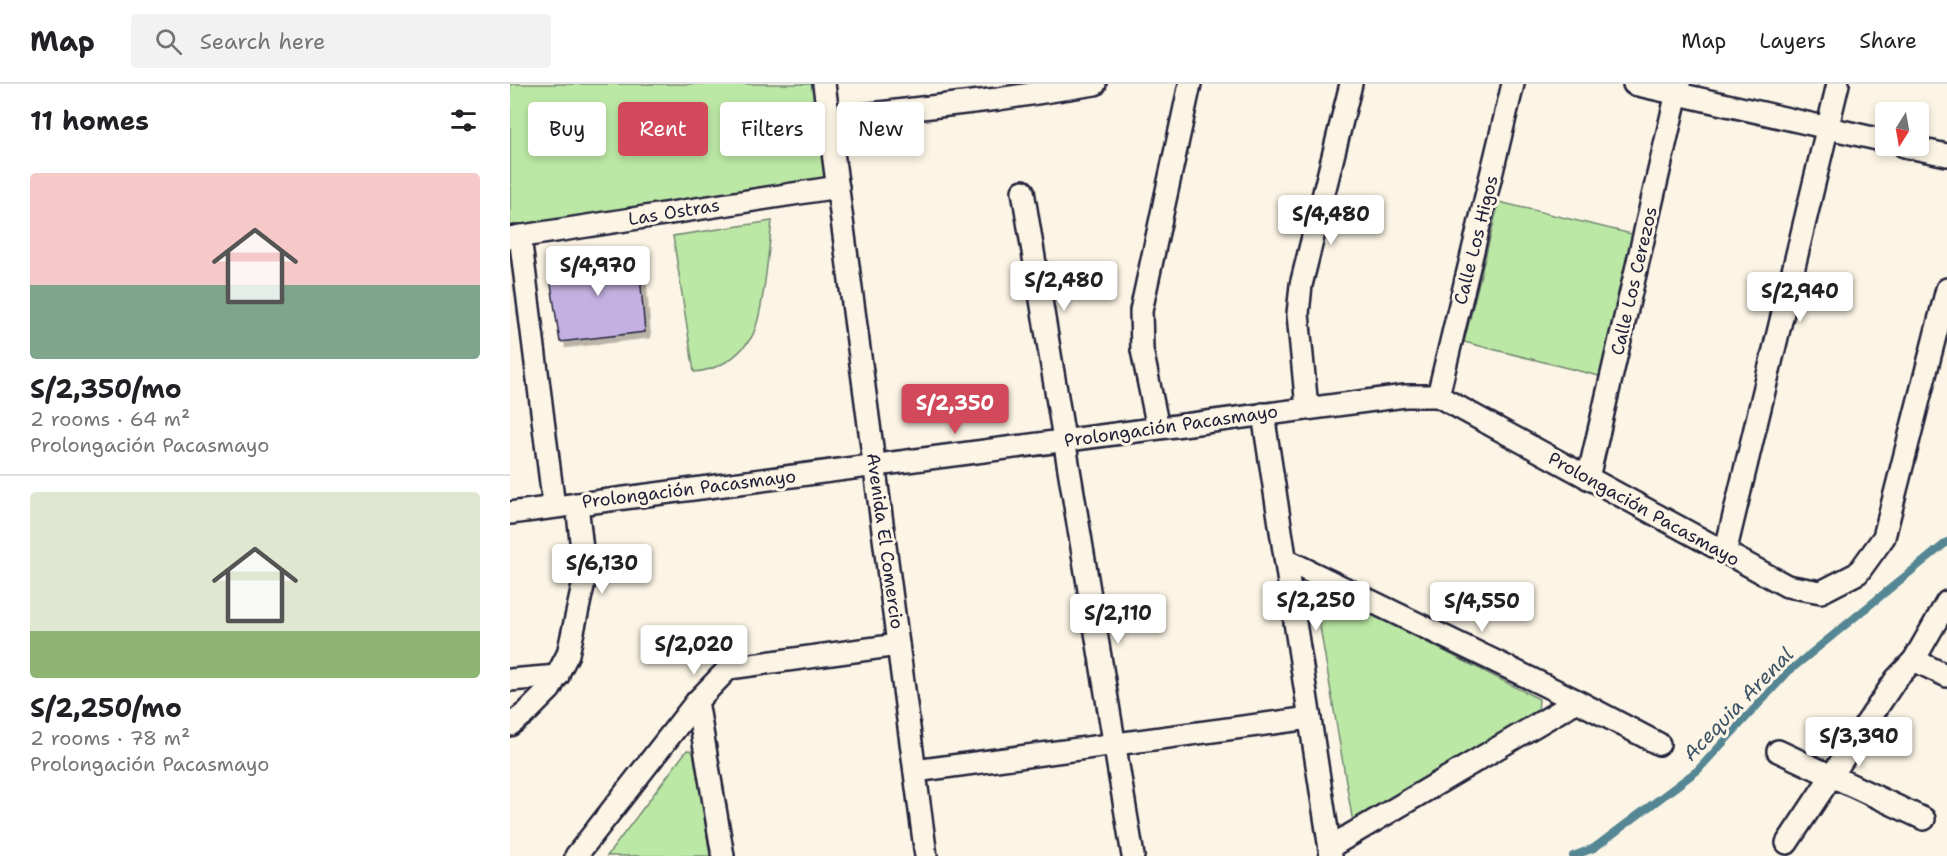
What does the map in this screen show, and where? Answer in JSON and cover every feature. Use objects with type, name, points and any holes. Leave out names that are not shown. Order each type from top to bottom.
[{"type":"street","name":"Avenida El Comercio","points":[[824,84],[926,856]]},
{"type":"street","points":[[829,119],[997,92],[1095,84]]},
{"type":"street","points":[[1158,428],[1142,350],[1141,311],[1190,84]]},
{"type":"street","points":[[1307,408],[1298,314],[1301,285],[1351,84]]},
{"type":"street","name":"Calle Los Higos","points":[[1438,396],[1513,84]]},
{"type":"street","points":[[1634,84],[1678,89],[1875,139]]},
{"type":"street","points":[[1725,553],[1838,84]]},
{"type":"street","name":"Calle Los Cerezos","points":[[1588,478],[1678,89]]},
{"type":"street","points":[[1929,151],[1947,155]]},
{"type":"street","name":"Las Ostras","points":[[515,237],[838,187]]},
{"type":"street","points":[[1023,191],[1066,440],[1132,856]]},
{"type":"street","points":[[515,237],[554,507]]},
{"type":"street","name":"Prolongación Pacasmayo","points":[[510,513],[1307,408],[1405,396],[1438,396],[1787,586],[1821,592],[1858,573],[1884,537],[1947,289]]},
{"type":"street","points":[[1263,414],[1330,852],[1577,701]]},
{"type":"street","points":[[510,725],[542,698],[558,676],[568,654],[585,578],[578,504]]},
{"type":"street","points":[[1286,560],[1577,701],[1659,744]]},
{"type":"street","points":[[1787,843],[1896,679],[1914,660],[1947,602]]},
{"type":"street","points":[[576,856],[698,701],[729,668],[898,645]]},
{"type":"street","points":[[1914,660],[1947,676]]},
{"type":"street","points":[[510,680],[558,676]]},
{"type":"street","points":[[698,701],[723,856]]},
{"type":"street","points":[[915,771],[1310,718]]},
{"type":"street","points":[[1778,751],[1924,819]]},
{"type":"green space","points":[[510,84],[815,84],[818,102],[720,102],[720,156],[825,156],[825,153],[829,180],[510,230]]},
{"type":"green space","points":[[1499,202],[1636,235],[1603,377],[1464,342]]},
{"type":"green space","points":[[772,221],[762,300],[751,338],[726,362],[711,369],[694,372],[673,236]]},
{"type":"green space","points":[[1339,598],[1539,699],[1538,712],[1355,824],[1318,615],[1328,603]]},
{"type":"green space","points":[[687,750],[695,752],[710,856],[607,856]]},
{"type":"building","points":[[638,251],[645,332],[560,342],[548,265]]},
{"type":"waterway","name":"Acequia Arenal","points":[[1573,856],[1594,848],[1698,770],[1788,672],[1947,542]]}]
